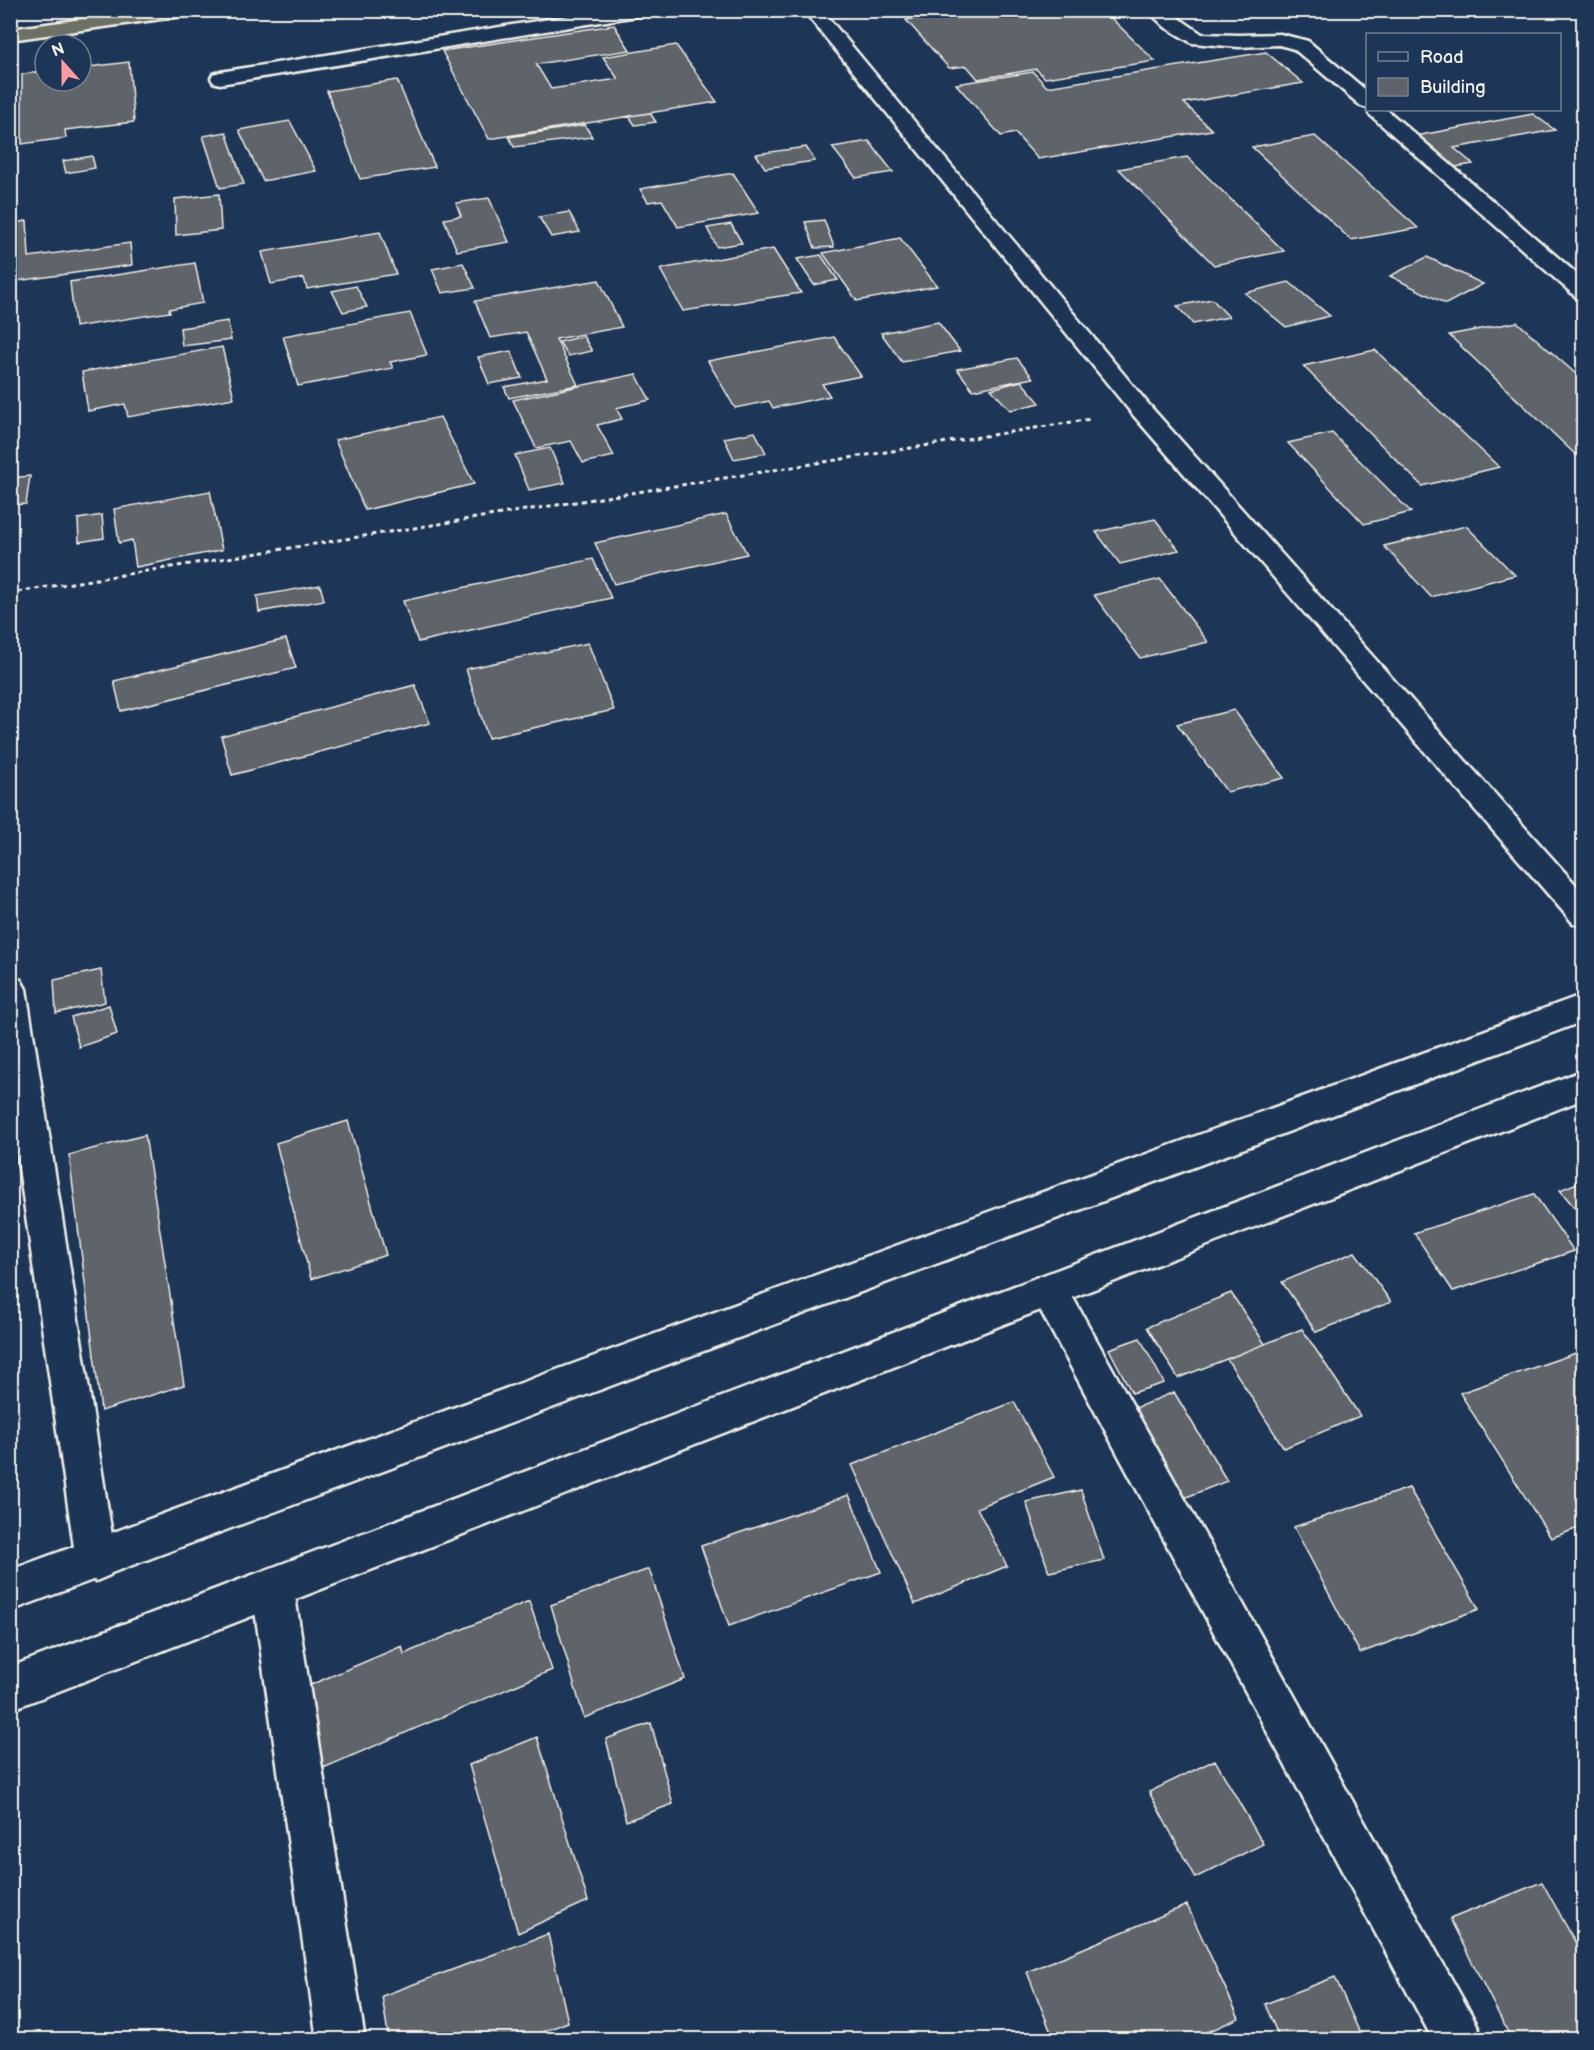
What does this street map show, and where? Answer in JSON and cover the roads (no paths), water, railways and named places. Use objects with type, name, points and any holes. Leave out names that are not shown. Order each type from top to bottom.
[{"type":"highway","points":[[10,35],[190,10]]},
{"type":"street","points":[[220,78],[643,10]]},
{"type":"street","points":[[812,10],[1142,411],[1584,915]]},
{"type":"street","points":[[1156,10],[1198,39],[1239,41],[1280,39],[1301,45],[1366,100]]},
{"type":"street","points":[[1377,111],[1584,292]]},
{"type":"street","points":[[10,989],[96,1561]]},
{"type":"street","points":[[10,1591],[1584,1007]]},
{"type":"street","points":[[10,1689],[273,1590],[1584,1084]]},
{"type":"street","points":[[1049,1290],[1459,2040]]},
{"type":"street","points":[[273,1590],[341,2040]]}]
